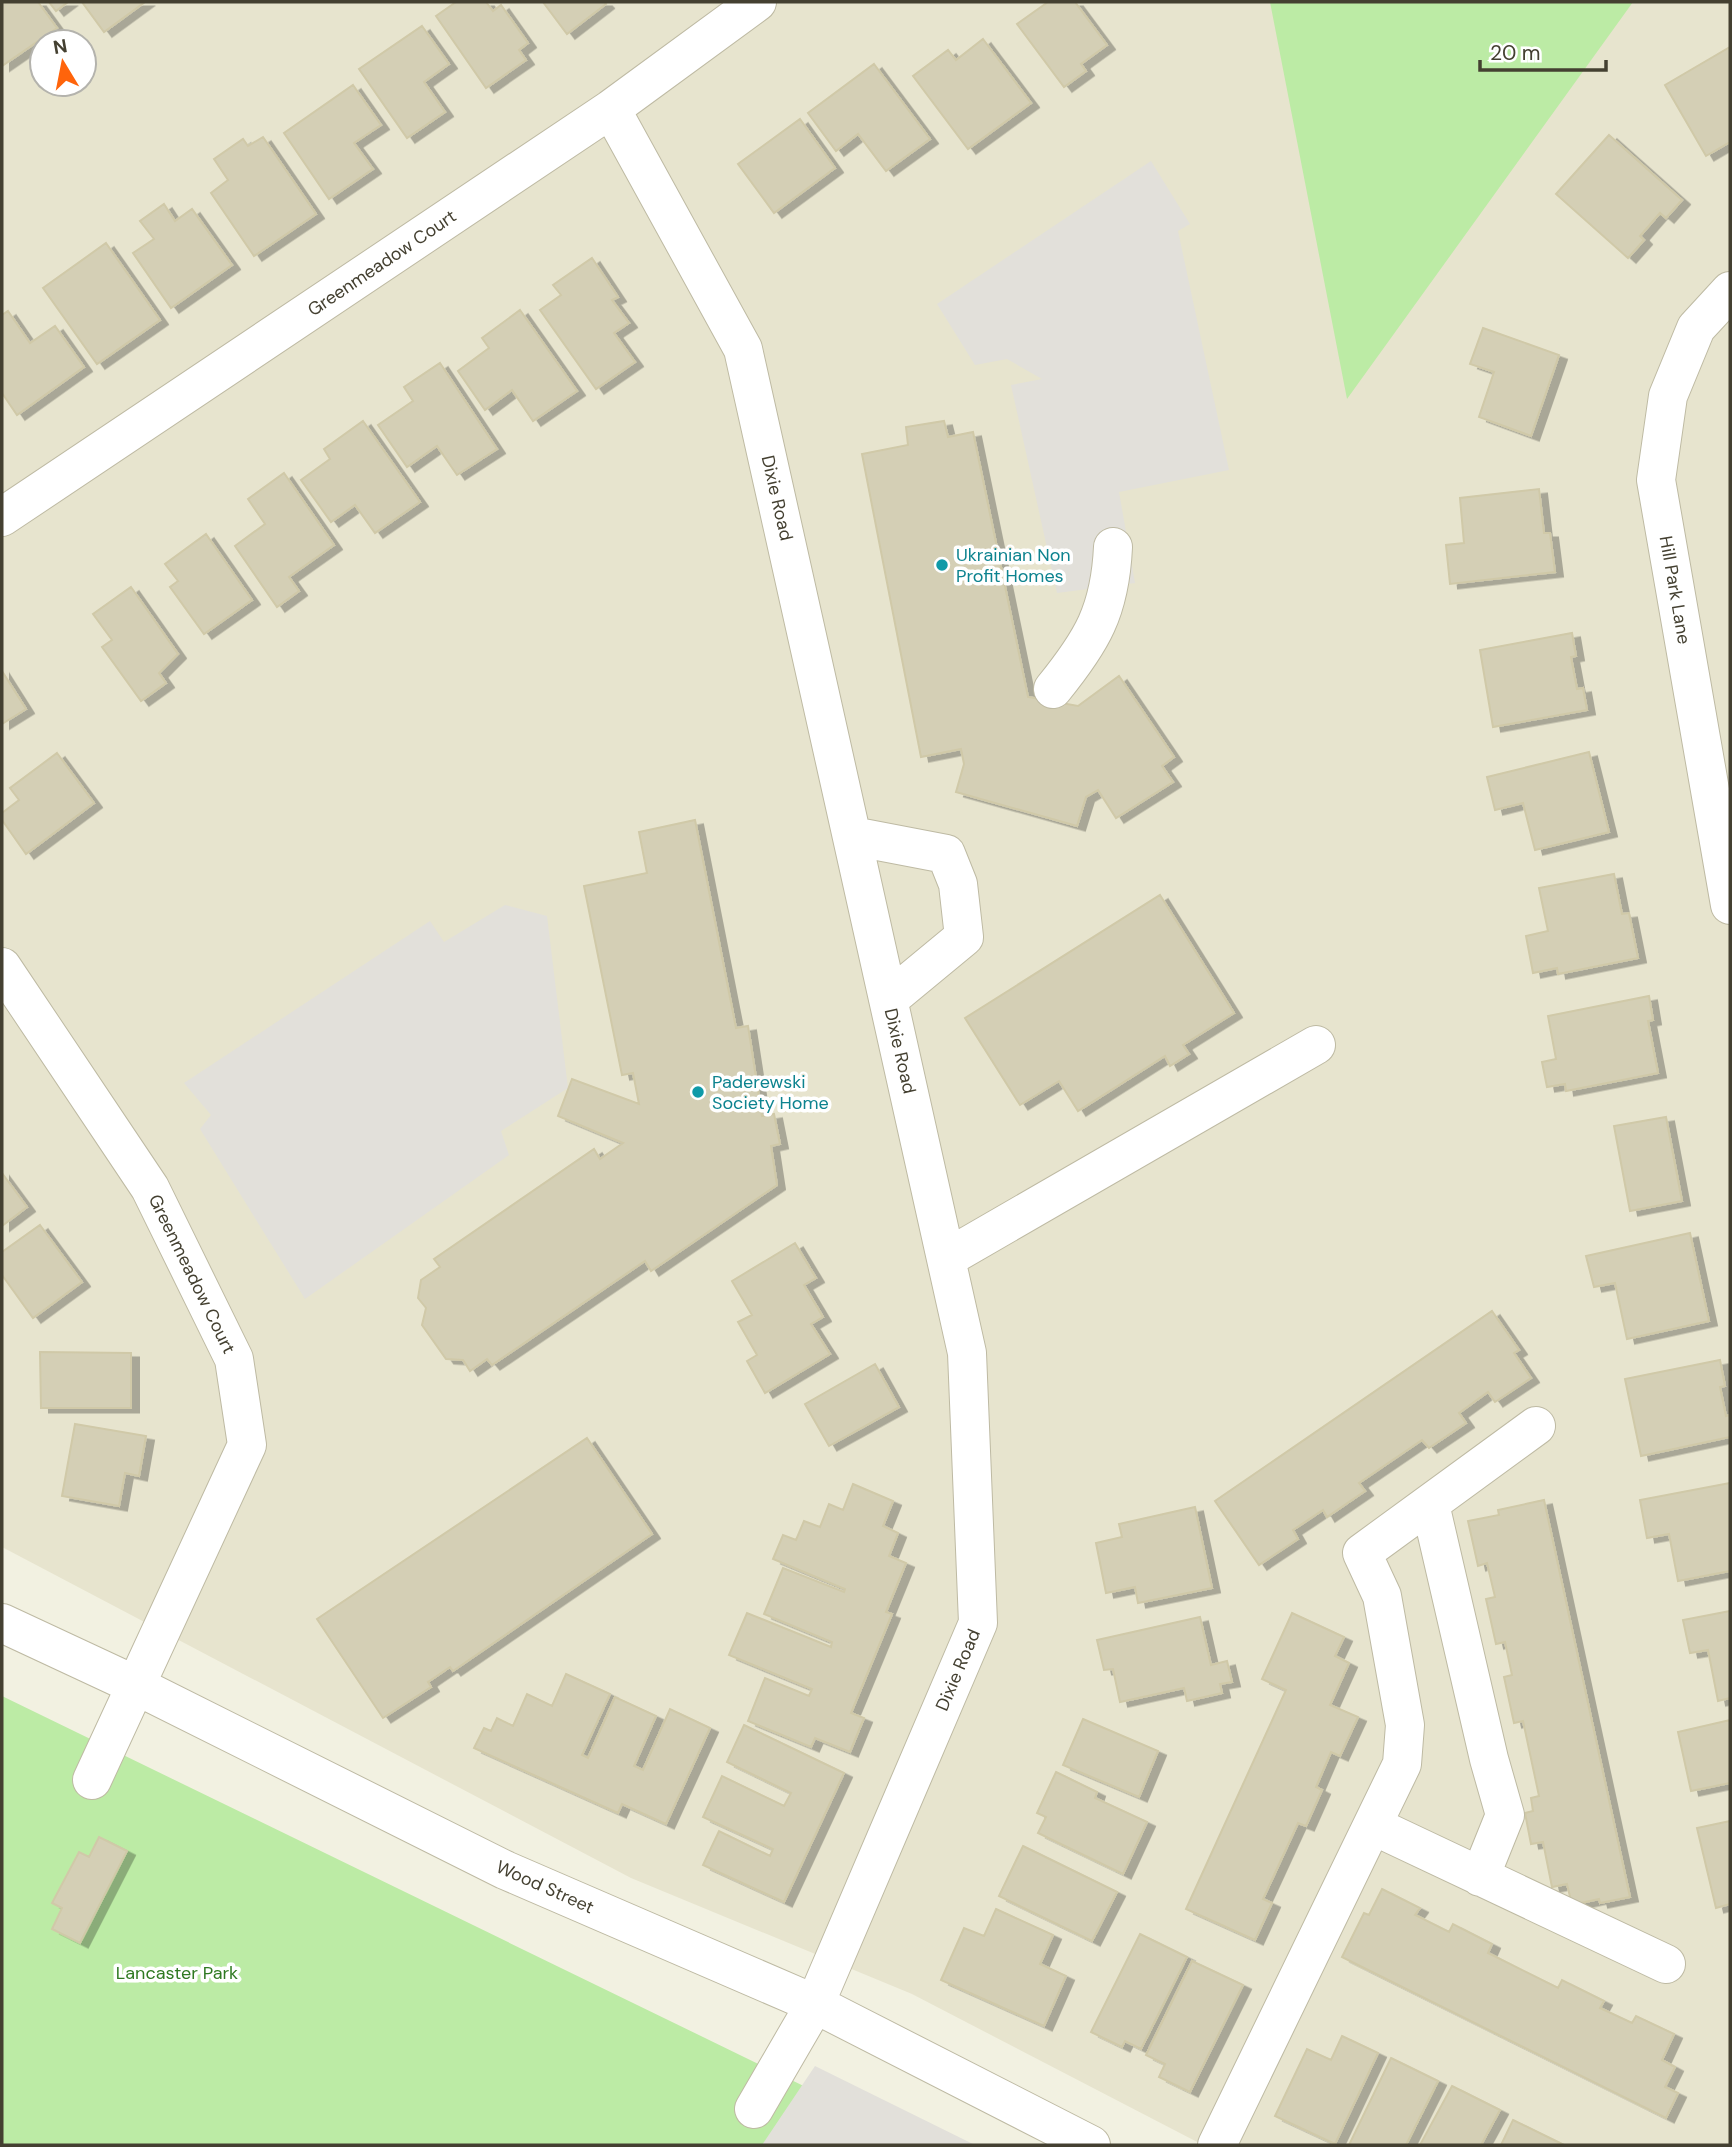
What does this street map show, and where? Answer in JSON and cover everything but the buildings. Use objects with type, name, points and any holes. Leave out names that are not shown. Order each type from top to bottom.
[{"type":"street","name":"Greenmeadow Court","points":[[2,517],[611,109],[757,2]]},
{"type":"street","name":"Dixie Road","points":[[611,109],[743,349],[967,1353],[978,1623],[815,2004],[754,2109]]},
{"type":"street","name":"Hill Park Lane","points":[[1730,291],[1696,328],[1668,396],[1656,480],[1730,905]]},
{"type":"street","points":[[1053,690],[1078,659],[1102,616],[1112,577],[1113,547]]},
{"type":"street","points":[[852,836],[946,854],[958,884],[964,937],[889,999]]},
{"type":"street","name":"Greenmeadow Court","points":[[2,967],[150,1188],[234,1359],[247,1445],[92,1780]]},
{"type":"street","points":[[947,1258],[1316,1045]]},
{"type":"street","points":[[1217,2145],[1402,1764],[1405,1725],[1382,1596],[1362,1553],[1536,1426]]},
{"type":"street","points":[[1430,1504],[1489,1759],[1505,1815],[1480,1877]]},
{"type":"street","name":"Wood Street","points":[[2,1623],[135,1685],[505,1870],[815,2004],[1091,2145]]},
{"type":"street","points":[[1374,1826],[1666,1964]]},
{"type":"shaded area","points":[[2,2],[1730,2],[1730,2145],[1203,2145],[912,1994],[631,1878],[2,1547]]},
{"type":"shaded area","points":[[1151,161],[1190,224],[1178,231],[1229,470],[1119,492],[1135,583],[1057,593],[1011,385],[1042,379],[1007,359],[975,365],[937,304]]},
{"type":"shaded area","points":[[505,905],[547,916],[568,1088],[501,1131],[509,1155],[305,1299],[200,1129],[211,1115],[184,1083],[430,921],[444,942]]},
{"type":"shaded area","points":[[815,2066],[975,2145],[762,2145]]},
{"type":"green space","points":[[1270,2],[1633,2],[1347,399]]},
{"type":"green space","name":"Lancaster Park","points":[[2,1696],[925,2145],[2,2145]]},
{"type":"place","name":"Ukrainian Non Profit Homes","points":[[942,565]]},
{"type":"place","name":"Paderewski Society Home","points":[[698,1092]]}]
